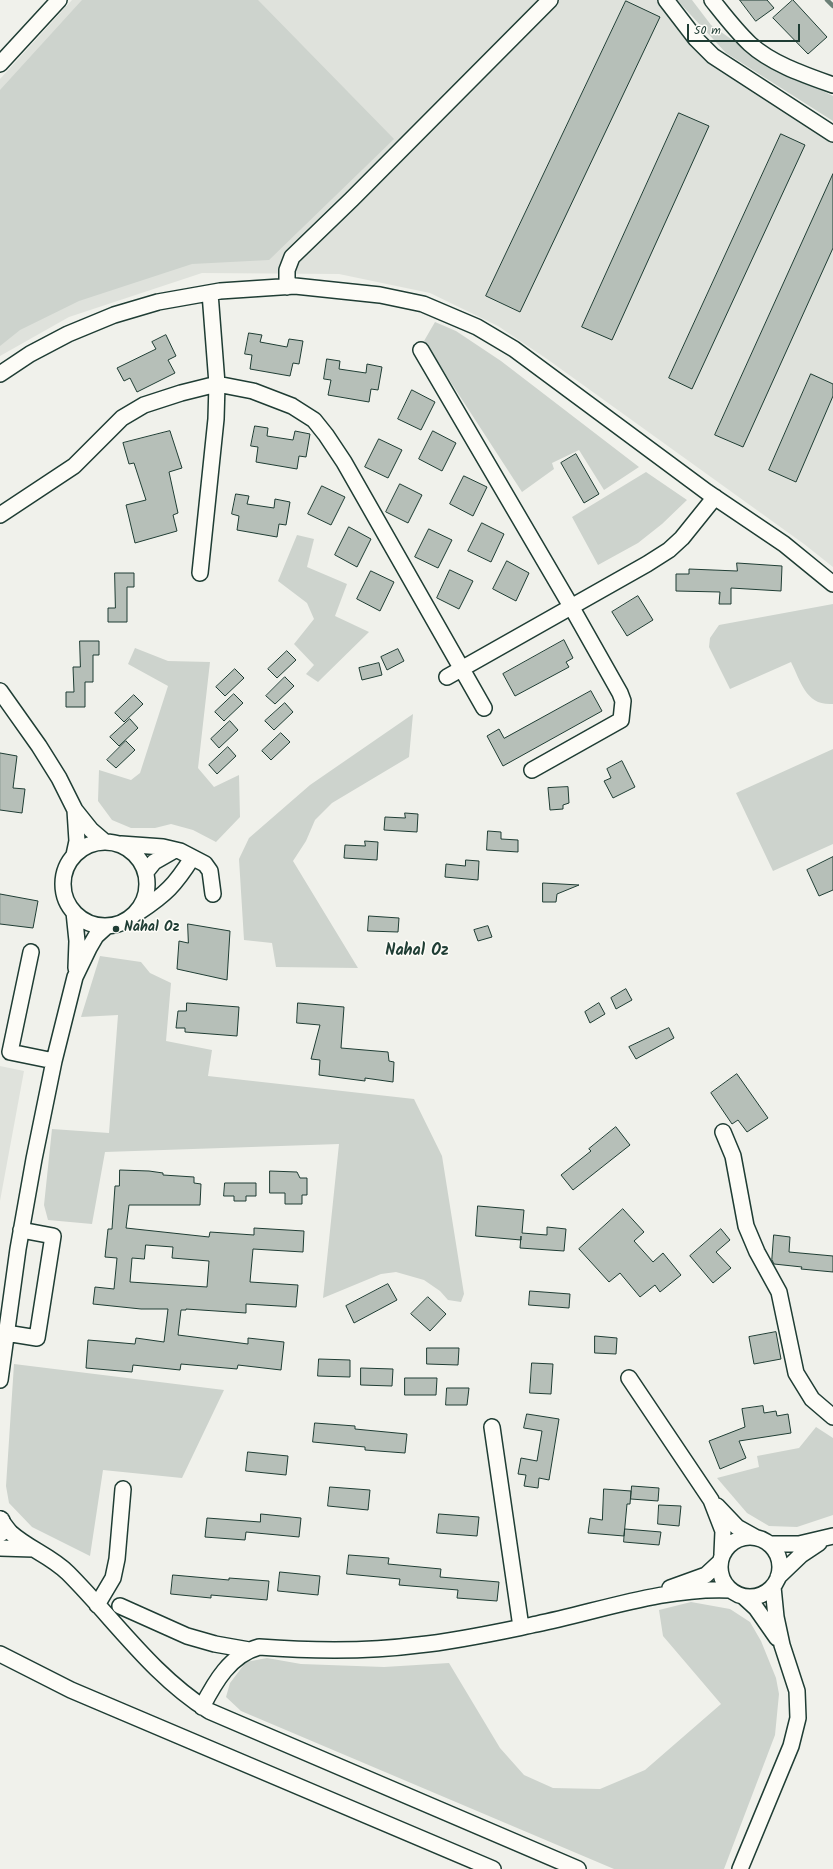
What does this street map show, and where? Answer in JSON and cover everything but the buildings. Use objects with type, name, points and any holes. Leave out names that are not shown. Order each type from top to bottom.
[{"type":"main road","points":[[0,1520],[0,1532]]},
{"type":"street","points":[[0,64],[59,0]]},
{"type":"street","points":[[286,287],[287,270],[292,257],[352,199],[550,0]]},
{"type":"street","points":[[666,0],[696,39],[713,56],[833,134]]},
{"type":"street","points":[[712,0],[738,32],[752,45],[772,59],[833,84]]},
{"type":"street","points":[[0,374],[30,354],[68,334],[114,315],[158,302],[210,293],[295,286],[380,295],[423,304],[477,327],[514,349],[715,497],[784,544],[833,584]]},
{"type":"street","points":[[200,573],[216,419],[217,384],[210,293]]},
{"type":"street","points":[[421,350],[572,608],[621,697],[623,709],[621,720],[532,770]]},
{"type":"street","points":[[0,515],[74,466],[122,418],[144,405],[181,393],[217,384],[260,394],[292,406],[314,420],[344,462],[484,708]]},
{"type":"street","points":[[447,677],[572,608],[669,550],[682,538],[715,497]]},
{"type":"street","points":[[0,691],[39,746],[59,778],[75,810],[91,830],[112,843],[134,852],[140,859],[146,872],[148,886],[143,904],[130,918]]},
{"type":"street","points":[[74,855],[77,841],[75,810]]},
{"type":"street","points":[[192,858],[177,882],[163,896],[121,924],[107,926],[90,924],[81,919],[74,912],[64,894],[63,884],[68,864],[74,855],[88,845],[112,843],[150,846],[175,850],[205,864],[210,871],[213,894]]},
{"type":"street","points":[[146,872],[154,862],[175,850]]},
{"type":"street","points":[[74,912],[77,942],[76,977]]},
{"type":"street","points":[[0,1380],[21,1230],[54,1061],[76,977],[96,936],[107,926]]},
{"type":"street","points":[[31,952],[10,1052],[54,1061]]},
{"type":"street","points":[[723,1132],[733,1156],[746,1226],[757,1252],[779,1292],[796,1373],[812,1399],[833,1417]]},
{"type":"street","points":[[6,1333],[37,1338],[53,1236],[21,1230]]},
{"type":"street","points":[[629,1378],[711,1500],[737,1527],[769,1544],[799,1544],[830,1537]]},
{"type":"street","points":[[492,1427],[521,1628]]},
{"type":"street","points":[[97,1605],[113,1578],[117,1559],[123,1489]]},
{"type":"street","points":[[711,1500],[723,1531],[721,1578],[730,1590],[744,1597],[756,1608],[782,1645]]},
{"type":"street","points":[[0,1520],[10,1532],[58,1564],[161,1675],[202,1707],[228,1720],[578,1869]]},
{"type":"street","points":[[646,1598],[706,1575],[721,1558],[726,1548],[739,1539],[755,1537]]},
{"type":"street","points":[[744,1597],[760,1596],[776,1582],[801,1555],[830,1537]]},
{"type":"street","points":[[740,1869],[796,1730],[798,1718],[797,1691],[782,1645],[776,1617],[776,1582],[780,1570],[778,1556],[769,1544]]},
{"type":"street","points":[[0,1548],[34,1549]]},
{"type":"street","points":[[202,1707],[222,1674],[234,1660],[249,1650],[259,1647],[316,1650],[386,1648],[419,1645],[521,1628],[646,1598],[693,1591],[730,1590]]},
{"type":"street","points":[[120,1606],[187,1636],[215,1644],[249,1650]]},
{"type":"street","points":[[0,1654],[71,1690],[493,1869]]},
{"type":"shaded area","points":[[72,0],[659,0],[683,33],[833,138],[833,567],[804,544],[547,359],[498,326],[430,293],[339,274],[202,273],[69,317],[0,356],[0,79]]},
{"type":"shaded area","points":[[82,0],[258,0],[394,139],[269,260],[192,264],[79,301],[20,330],[0,346],[0,90]]},
{"type":"shaded area","points":[[677,0],[692,0],[711,25],[764,62],[833,96],[833,121],[726,53]]},
{"type":"shaded area","points":[[435,322],[456,331],[501,361],[639,467],[604,490],[579,450],[552,463],[554,469],[522,492],[424,341]]},
{"type":"shaded area","points":[[646,472],[687,500],[662,524],[638,543],[598,565],[572,517]]},
{"type":"shaded area","points":[[297,535],[314,539],[307,567],[347,584],[335,616],[369,632],[318,682],[306,674],[314,665],[294,644],[314,619],[307,603],[278,581]]},
{"type":"shaded area","points":[[833,604],[833,704],[824,704],[810,697],[802,685],[791,662],[730,689],[709,647],[710,638],[719,625]]},
{"type":"shaded area","points":[[135,648],[168,661],[210,662],[198,768],[214,787],[239,775],[240,817],[216,842],[193,830],[171,824],[155,828],[131,828],[112,820],[98,801],[99,770],[131,780],[140,773],[168,686],[128,664]]},
{"type":"shaded area","points":[[413,714],[409,757],[332,803],[315,820],[306,841],[293,861],[358,968],[276,967],[272,943],[244,940],[239,859],[249,838],[310,785]]},
{"type":"shaded area","points":[[833,749],[833,844],[773,871],[736,793]]},
{"type":"shaded area","points":[[100,956],[141,962],[150,973],[171,983],[166,1041],[212,1050],[208,1076],[414,1099],[442,1156],[464,1294],[461,1302],[448,1300],[440,1291],[424,1280],[396,1272],[381,1274],[323,1298],[339,1144],[105,1152],[92,1224],[48,1220],[44,1205],[52,1129],[109,1133],[118,1015],[81,1017]]},
{"type":"shaded area","points":[[0,1066],[24,1071],[0,1201]]},
{"type":"shaded area","points":[[14,1364],[224,1390],[182,1478],[103,1470],[90,1556],[32,1527],[9,1503],[6,1486]]},
{"type":"shaded area","points":[[816,1427],[833,1438],[833,1515],[797,1527],[769,1526],[747,1513],[717,1478],[759,1467],[757,1456],[799,1448]]},
{"type":"shaded area","points":[[691,1602],[730,1609],[750,1622],[761,1641],[776,1678],[779,1694],[775,1735],[724,1869],[614,1869],[241,1711],[226,1697],[230,1683],[246,1662],[267,1658],[301,1664],[384,1667],[449,1663],[500,1748],[524,1775],[553,1788],[600,1789],[645,1770],[721,1704],[663,1636],[659,1610]]},
{"type":"waterway","points":[[827,0],[833,6]]},
{"type":"place","name":"Nahal Oz","points":[[116,929]]},
{"type":"district","name":"Nahal Oz","points":[[417,952]]}]
